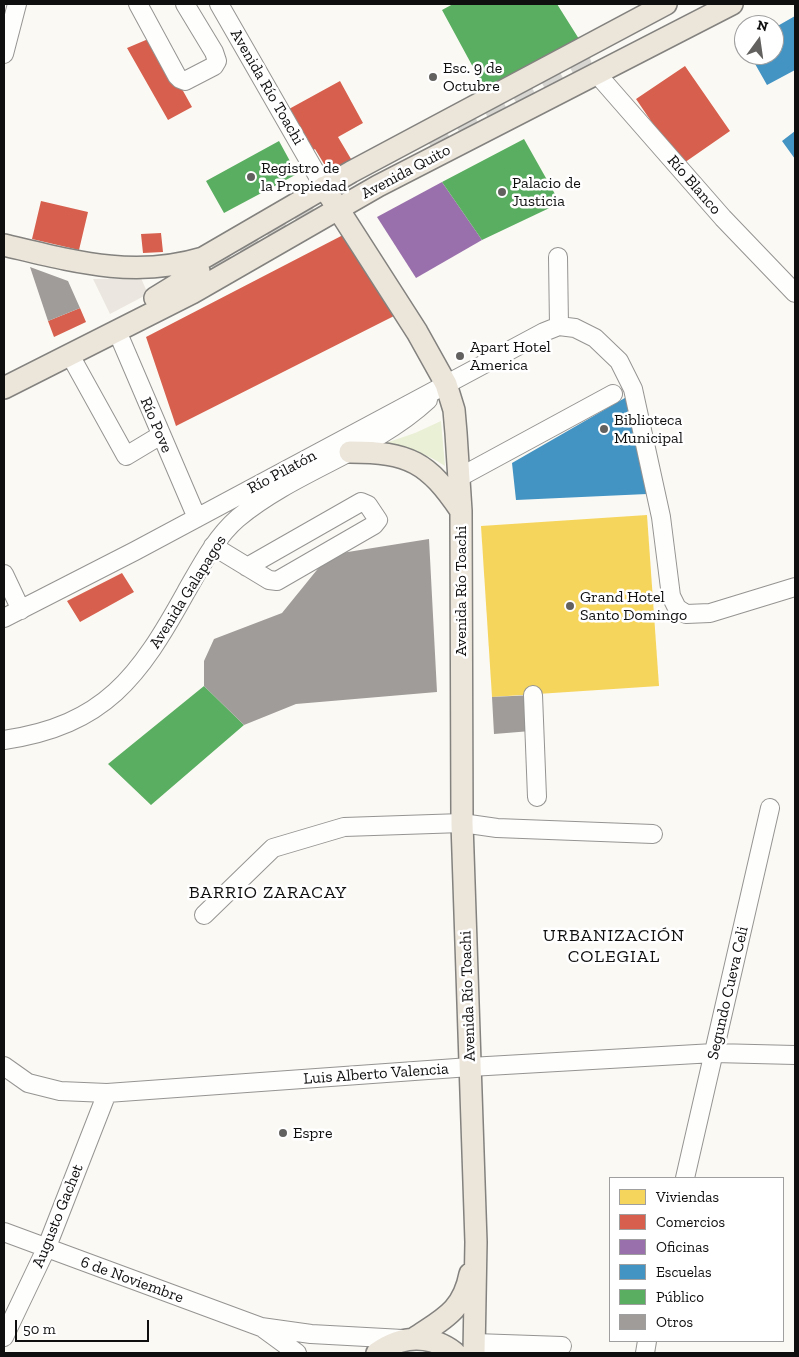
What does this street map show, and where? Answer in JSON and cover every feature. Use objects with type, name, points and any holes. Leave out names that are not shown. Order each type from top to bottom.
[{"type":"main road","name":"Avenida Quito","points":[[74,262],[104,267],[147,268],[180,265],[203,258],[324,187],[666,4]]},
{"type":"main road","points":[[596,64],[658,19],[671,4]]},
{"type":"main road","name":"Avenida Quito","points":[[4,388],[192,293],[338,208],[596,64],[691,25],[732,4]]},
{"type":"main road","name":"Avenida Río Toachi","points":[[324,187],[416,332],[446,384],[454,410],[461,511],[462,823],[476,1242],[475,1348]]},
{"type":"main road","points":[[4,245],[74,262],[105,274],[122,276],[197,272],[82,342],[66,357]]},
{"type":"main road","points":[[350,452],[383,453],[405,458],[416,463],[438,480],[461,511]]},
{"type":"main road","name":"Avenida Río Toachi","points":[[377,1353],[390,1345],[410,1339],[456,1308],[465,1295],[469,1282],[476,1242]]},
{"type":"main road","points":[[410,1339],[436,1342],[455,1353]]},
{"type":"street","points":[[4,54],[17,4]]},
{"type":"street","points":[[138,4],[178,76],[185,81],[214,66],[217,60],[185,4]]},
{"type":"street","name":"Avenida Río Toachi","points":[[219,4],[324,187]]},
{"type":"street","name":"Río Blanco","points":[[596,64],[723,218],[795,293]]},
{"type":"street","points":[[558,257],[559,326],[575,328],[595,338],[619,361],[633,389],[661,517],[671,596],[677,608],[686,614],[710,613],[795,587]]},
{"type":"street","name":"Río Pilatón","points":[[4,618],[197,518],[544,332],[559,326]]},
{"type":"street","name":"Río Pove","points":[[117,331],[197,518]]},
{"type":"street","points":[[66,357],[126,456],[161,435]]},
{"type":"street","name":"Avenida Galapagos","points":[[4,740],[46,732],[78,719],[103,703],[119,690],[148,655],[213,546],[237,519],[314,470],[409,418],[446,384]]},
{"type":"street","points":[[460,476],[613,394]]},
{"type":"street","points":[[213,546],[269,580],[280,580],[374,525],[378,520],[368,505],[362,502],[248,567]]},
{"type":"street","points":[[4,574],[21,610]]},
{"type":"street","points":[[533,695],[537,797]]},
{"type":"street","name":"Segundo Cueva Celi","points":[[685,1177],[770,808]]},
{"type":"street","points":[[204,915],[273,848],[344,827],[462,823],[497,828],[653,834]]},
{"type":"street","name":"Luis Alberto Valencia","points":[[4,1066],[28,1083],[60,1091],[107,1093],[470,1067],[714,1053],[794,1055]]},
{"type":"street","name":"Augusto Gachet","points":[[4,1337],[46,1249],[107,1093]]},
{"type":"street","name":"6 de Noviembre","points":[[4,1232],[261,1327],[311,1334],[410,1339]]},
{"type":"street","name":"6 de Noviembre","points":[[261,1327],[297,1353]]},
{"type":"street","points":[[475,1348],[562,1346]]},
{"type":"green space","points":[[441,421],[445,466],[420,453],[377,446],[415,433]]},
{"type":"shaded area","points":[[141,278],[148,294],[110,314],[93,279]]},
{"type":"building: Viviendas","name":"Grand Hotel Santo Domingo","points":[[647,515],[659,686],[492,697],[481,526]]},
{"type":"building: Comercios","points":[[153,37],[192,107],[168,120],[127,48]]},
{"type":"building: Comercios","points":[[685,66],[730,131],[681,165],[636,99]]},
{"type":"building: Comercios","points":[[340,81],[363,123],[338,137],[354,164],[332,177],[315,149],[312,151],[289,109]]},
{"type":"building: Comercios","points":[[41,201],[88,212],[79,250],[32,239]]},
{"type":"building: Comercios","points":[[161,233],[163,252],[143,253],[141,234]]},
{"type":"building: Comercios","points":[[345,234],[394,316],[176,426],[146,337]]},
{"type":"building: Comercios","points":[[80,308],[86,322],[54,337],[48,321]]},
{"type":"building: Comercios","points":[[122,573],[134,592],[80,622],[67,601]]},
{"type":"building: Oficinas","points":[[442,182],[482,240],[416,278],[377,217]]},
{"type":"building: Escuelas","points":[[795,16],[795,70],[767,85],[756,65],[784,65],[784,22]]},
{"type":"building: Escuelas","points":[[795,131],[795,159],[782,141]]},
{"type":"building: Escuelas","name":"Biblioteca Municipal","points":[[630,395],[647,494],[516,500],[512,463]]},
{"type":"building: Público","points":[[453,4],[557,4],[579,39],[486,91],[442,10]]},
{"type":"building: Público","name":"Palacio de Justicia","points":[[524,139],[560,203],[482,240],[442,182]]},
{"type":"building: Público","name":"Registro de la Propiedad","points":[[279,141],[297,174],[224,213],[206,181]]},
{"type":"building: Público","points":[[204,686],[244,725],[151,805],[108,764]]},
{"type":"building: Otros","points":[[30,267],[68,281],[80,308],[48,321]]},
{"type":"building: Otros","points":[[429,539],[437,692],[296,704],[244,725],[204,686],[204,661],[214,639],[282,613],[329,555]]},
{"type":"building: Otros","points":[[533,695],[531,731],[494,734],[492,697]]},
{"type":"tunnel","points":[[431,147],[573,72],[599,64]]},
{"type":"tunnel","points":[[211,265],[347,192]]},
{"type":"place","name":"Esc. 9 de Octubre","points":[[433,77]]},
{"type":"place","name":"Registro de la Propiedad","points":[[251,177]]},
{"type":"place","name":"Palacio de Justicia","points":[[502,192]]},
{"type":"place","name":"Apart Hotel America","points":[[460,356]]},
{"type":"place","name":"Biblioteca Municipal","points":[[604,429]]},
{"type":"place","name":"Grand Hotel Santo Domingo","points":[[570,606]]},
{"type":"place","name":"Espre","points":[[283,1133]]},
{"type":"district","name":"BARRIO ZARACAY","points":[[268,893]]},
{"type":"district","name":"URBANIZACIÓN COLEGIAL","points":[[614,946]]}]
